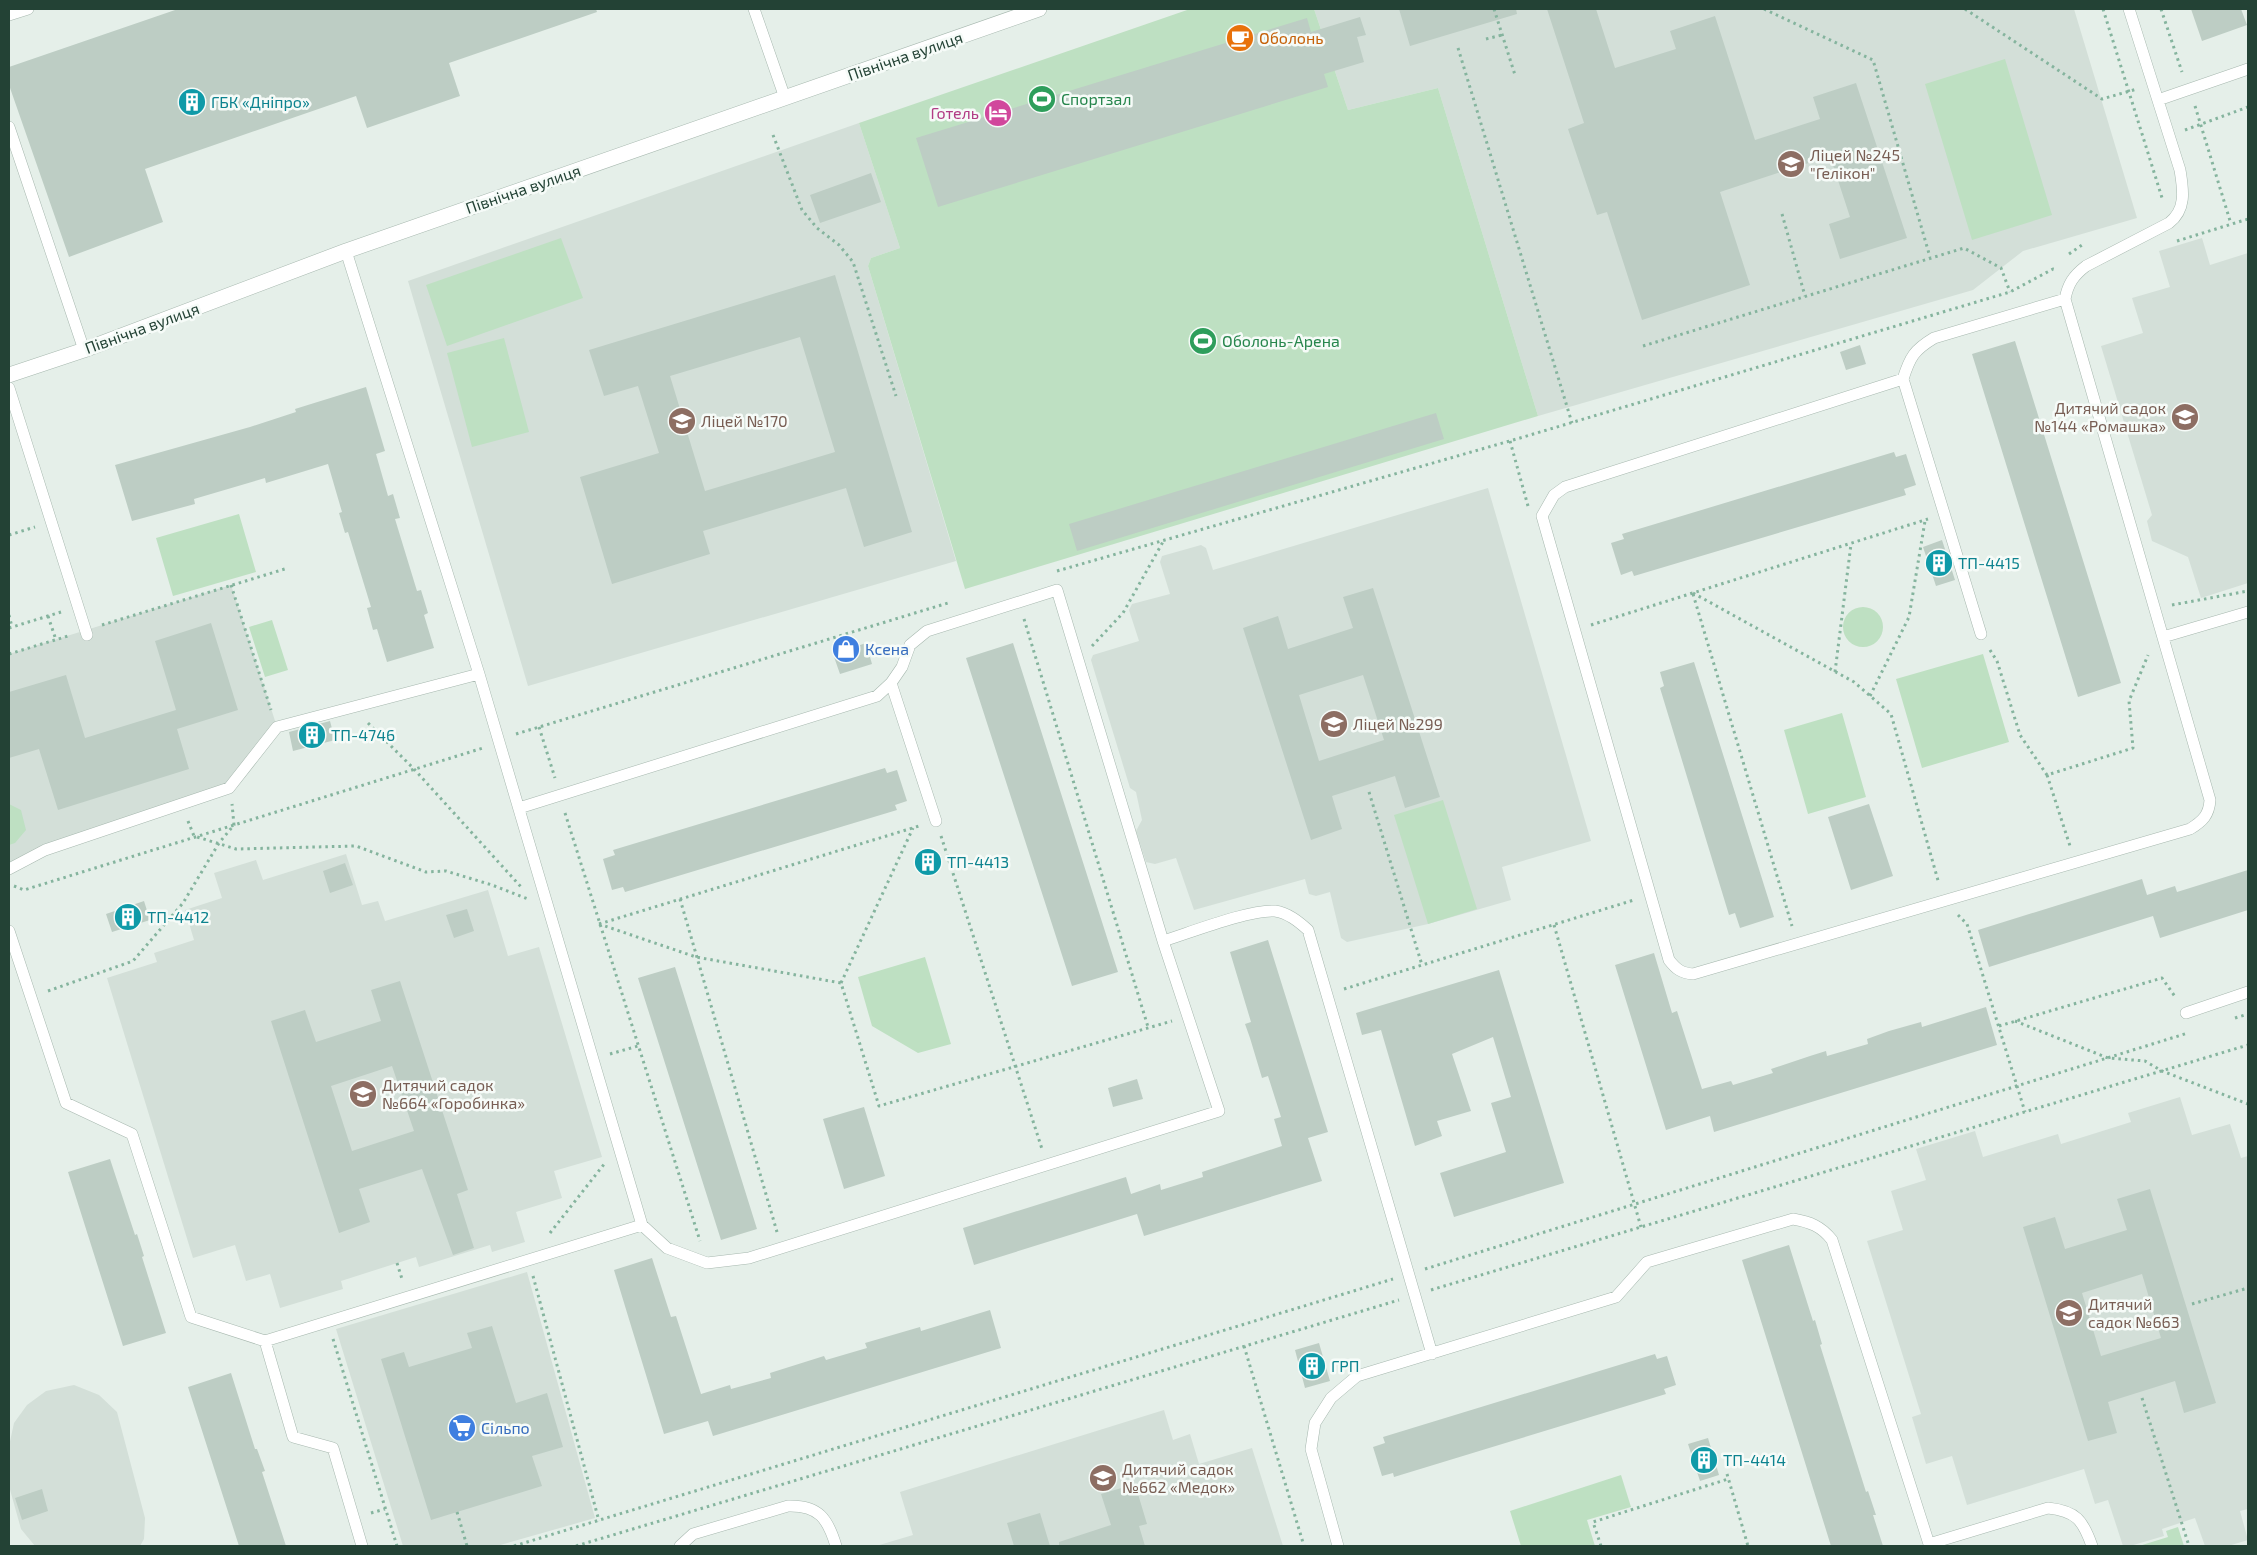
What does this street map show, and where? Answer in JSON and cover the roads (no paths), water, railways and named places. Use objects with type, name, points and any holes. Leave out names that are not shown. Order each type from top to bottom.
[{"type":"street","name":"Північна вулиця","points":[[9,375],[84,350],[346,252],[785,98],[1014,13],[1039,9]]},
{"type":"lane","points":[[9,15],[28,9]]},
{"type":"lane","points":[[1903,379],[1565,487],[1554,495],[1542,516],[1669,960],[1683,974],[1693,974],[2190,829],[2203,821],[2209,811],[2210,800],[2065,299],[2068,286],[2074,275],[2086,266],[2169,223],[2175,218],[2182,204],[2183,188],[2169,136],[2129,9]]},
{"type":"lane","points":[[759,11],[785,98]]},
{"type":"lane","points":[[2158,100],[2248,69]]},
{"type":"lane","points":[[9,127],[84,350]]},
{"type":"lane","points":[[346,252],[479,674],[642,1225],[667,1248],[707,1263],[749,1258],[1218,1111],[1163,941],[1057,590],[927,630],[910,645],[902,667],[891,683],[877,696],[519,808]]},
{"type":"lane","points":[[1981,634],[1903,379],[1909,360],[1920,347],[1934,338],[2065,299]]},
{"type":"lane","points":[[9,388],[77,606],[90,632]]},
{"type":"lane","points":[[2163,637],[2248,612]]},
{"type":"lane","points":[[9,869],[45,850],[229,788],[277,727],[479,674]]},
{"type":"lane","points":[[891,683],[936,821]]},
{"type":"lane","points":[[1163,941],[1259,912],[1276,911],[1295,918],[1308,930],[1432,1354]]},
{"type":"lane","points":[[9,931],[66,1102],[132,1134],[191,1316],[265,1341],[642,1225]]},
{"type":"lane","points":[[2186,1012],[2248,992]]},
{"type":"lane","points":[[1338,1546],[1311,1449],[1315,1422],[1332,1398],[1357,1376],[1616,1297],[1647,1262],[1794,1220],[1809,1222],[1823,1229],[1832,1240],[1930,1545],[2048,1508],[2064,1510],[2078,1518],[2086,1530],[2092,1546]]},
{"type":"lane","points":[[265,1341],[293,1437],[333,1448],[362,1546]]},
{"type":"lane","points":[[680,1546],[693,1534],[788,1506],[801,1506],[813,1510],[824,1518],[830,1528],[836,1546]]},
{"type":"place","name":"Оболонь","points":[[1240,38]]},
{"type":"place","name":"Спортзал","points":[[1042,99]]},
{"type":"place","name":"ГБК «Дніпро»","points":[[192,102]]},
{"type":"place","name":"Готель","points":[[998,113]]},
{"type":"place","name":"Ліцей №245 \"Гелікон\"","points":[[1791,164]]},
{"type":"place","name":"Оболонь-Арена","points":[[1203,341]]},
{"type":"place","name":"Дитячий садок №144 «Ромашка»","points":[[2185,417]]},
{"type":"place","name":"Ліцей №170","points":[[682,421]]},
{"type":"place","name":"ТП-4415","points":[[1939,563]]},
{"type":"place","name":"Ксена","points":[[846,649]]},
{"type":"place","name":"Ліцей №299","points":[[1334,724]]},
{"type":"place","name":"ТП-4746","points":[[312,735]]},
{"type":"place","name":"ТП-4413","points":[[928,862]]},
{"type":"place","name":"ТП-4412","points":[[128,917]]},
{"type":"place","name":"Дитячий садок №664 «Горобинка»","points":[[363,1094]]},
{"type":"place","name":"Дитячий садок №663","points":[[2069,1313]]},
{"type":"place","name":"ГРП","points":[[1312,1366]]},
{"type":"place","name":"Сільпо","points":[[462,1428]]},
{"type":"place","name":"ТП-4414","points":[[1704,1460]]},
{"type":"place","name":"Дитячий садок №662 «Медок»","points":[[1103,1478]]}]
